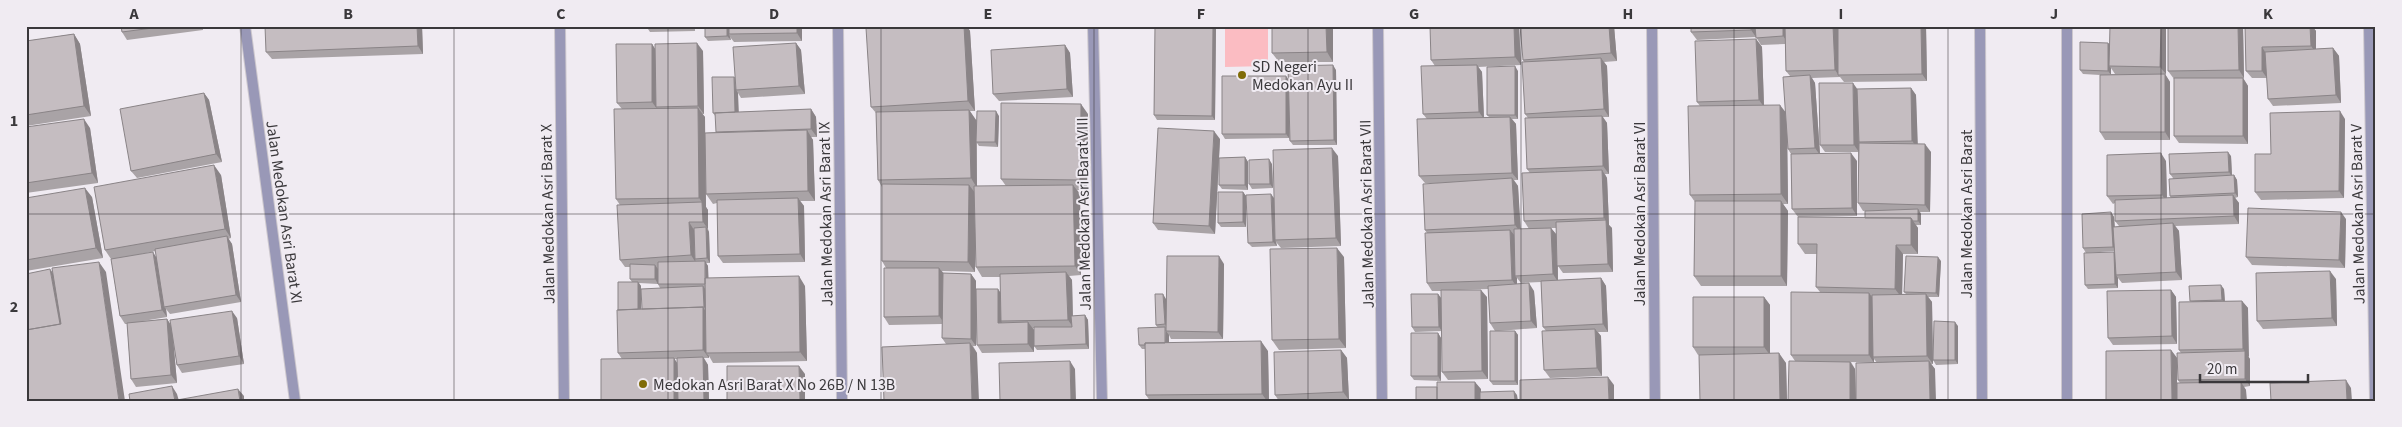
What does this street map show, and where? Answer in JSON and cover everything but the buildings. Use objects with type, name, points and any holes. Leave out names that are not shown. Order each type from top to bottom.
[{"type":"street","name":"Jalan Medokan Asri Barat XI","points":[[245,26],[295,401]]},
{"type":"street","name":"Jalan Medokan Asri Barat X","points":[[560,26],[564,401]]},
{"type":"street","name":"Jalan Medokan Asri Barat IX","points":[[838,26],[842,401]]},
{"type":"street","name":"Jalan Medokan Asri Barat VIII","points":[[1093,26],[1102,401]]},
{"type":"street","name":"Jalan Medokan Asri Barat VII","points":[[1378,26],[1382,401]]},
{"type":"street","name":"Jalan Medokan Asri Barat VI","points":[[1652,26],[1655,401]]},
{"type":"street","name":"Jalan Medokan Asri Barat","points":[[1980,26],[1982,401]]},
{"type":"street","points":[[2067,26],[2067,401]]},
{"type":"street","name":"Jalan Medokan Asri Barat V","points":[[2369,26],[2375,401]]},
{"type":"shaded area","points":[[1225,26],[1268,26],[1268,66],[1225,67]]},
{"type":"place","name":"SD Negeri Medokan Ayu II","points":[[1242,75]]},
{"type":"place","name":"Medokan Asri Barat X No 26B / N 13B","points":[[643,384]]}]
